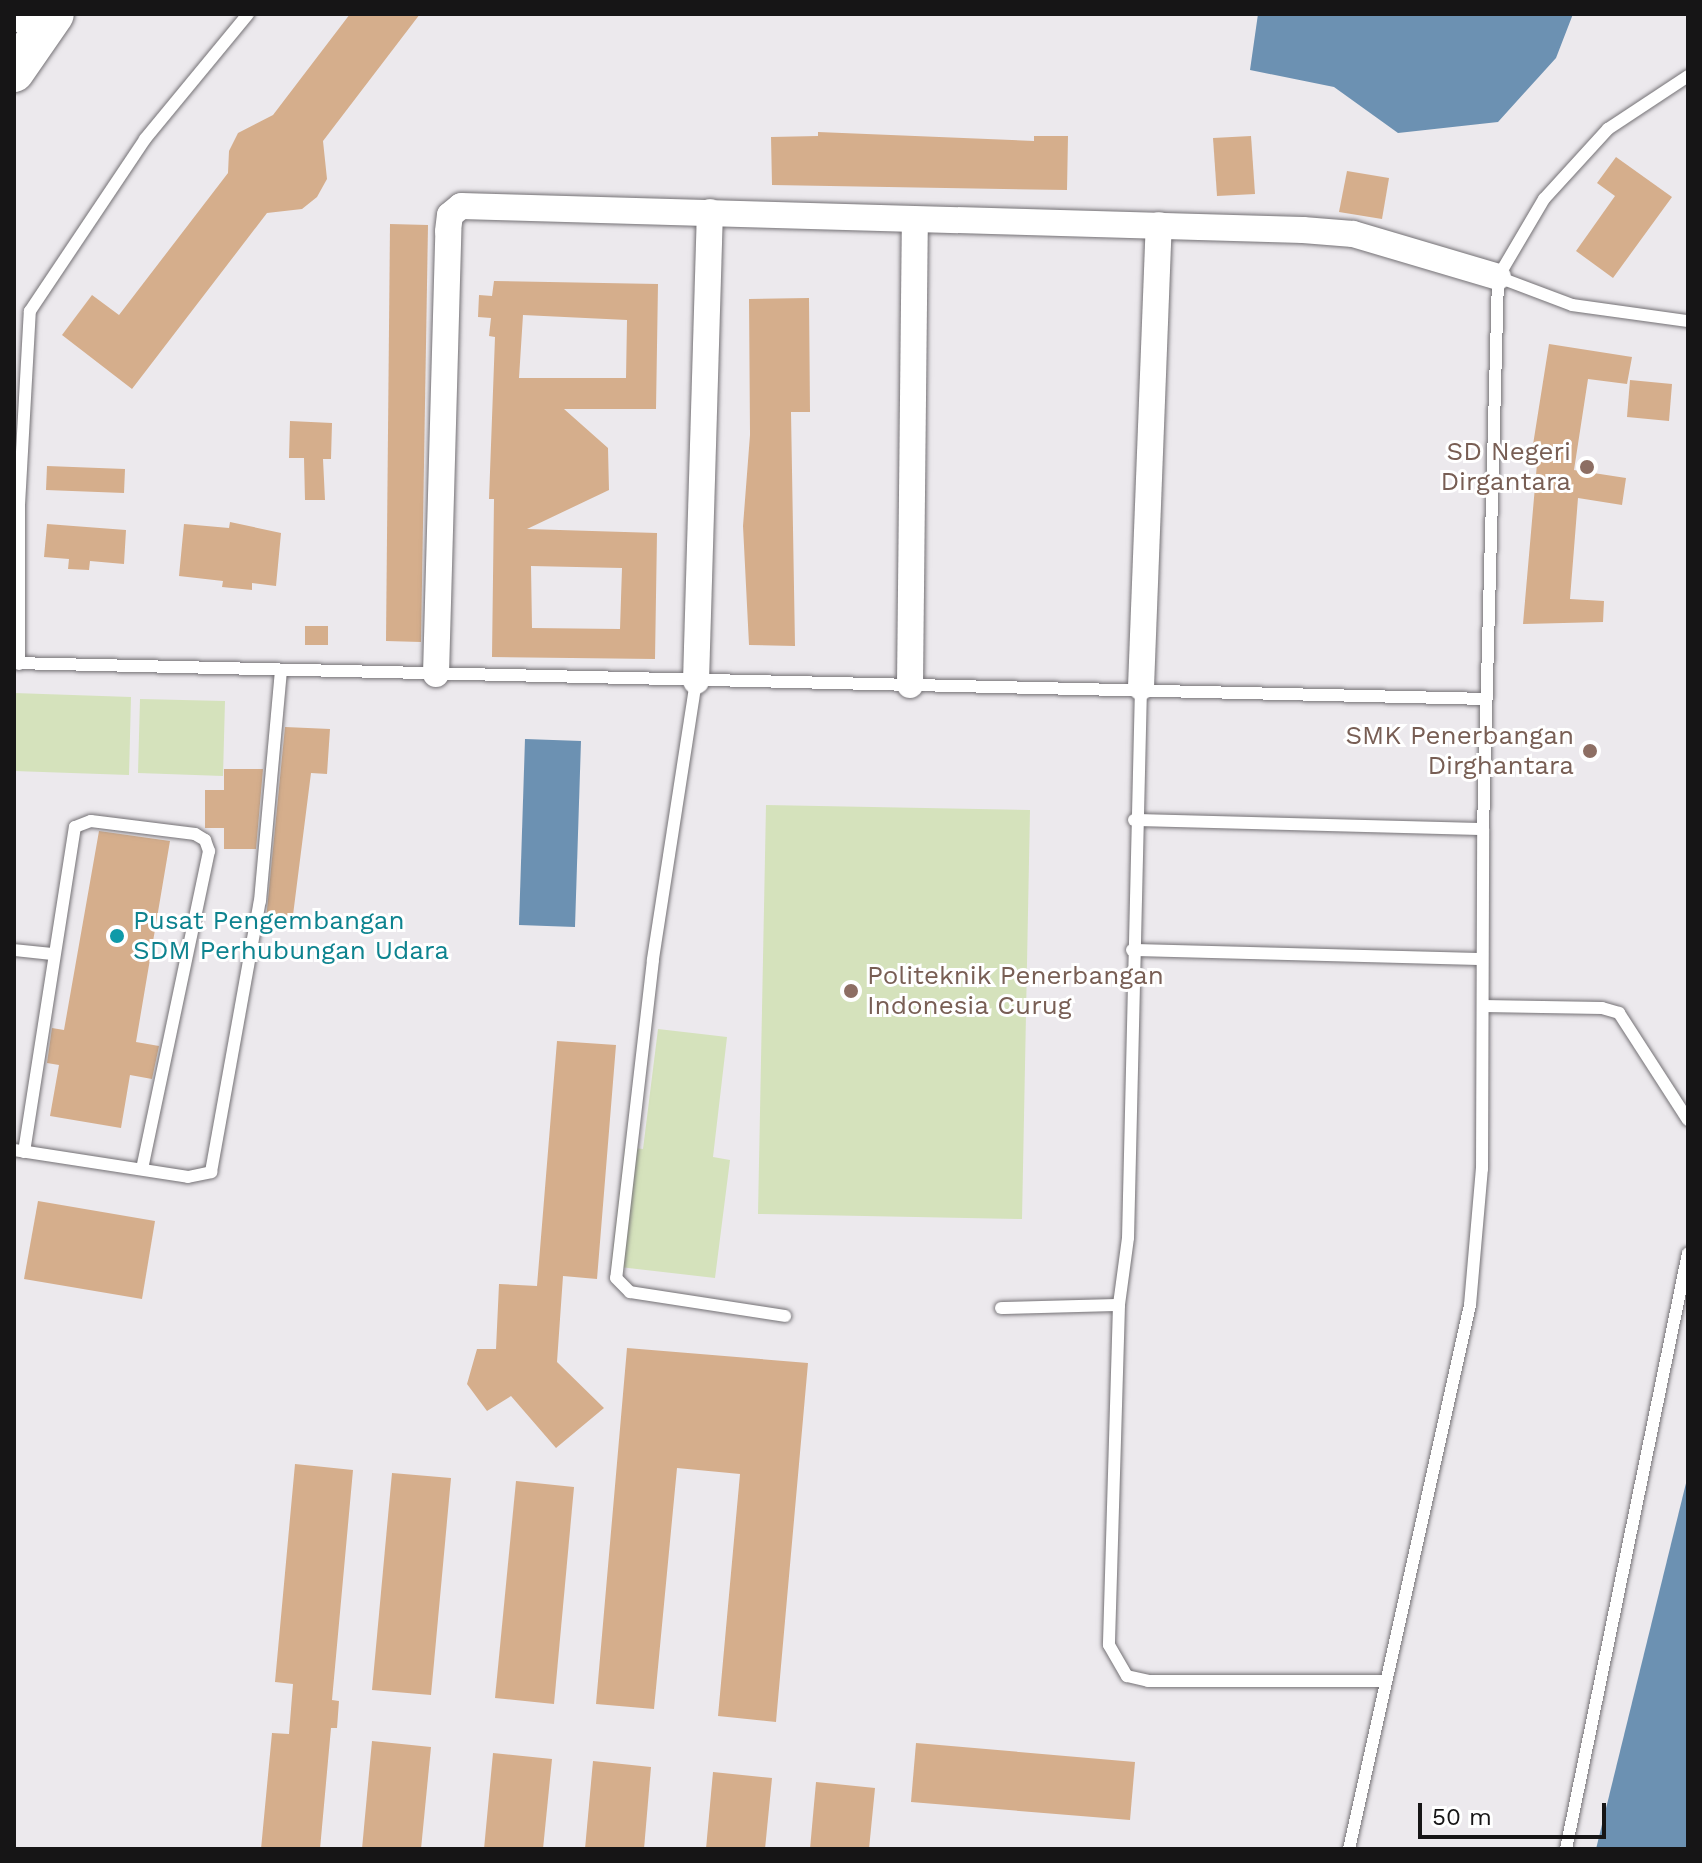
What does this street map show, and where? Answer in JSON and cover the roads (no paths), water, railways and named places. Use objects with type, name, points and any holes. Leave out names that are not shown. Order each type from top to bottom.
[{"type":"main road","points":[[14,72],[38,19]]},
{"type":"street","points":[[436,674],[450,215],[461,206],[915,221],[1159,225],[1353,234],[1498,277]]},
{"type":"street","points":[[696,681],[710,212]]},
{"type":"street","points":[[910,685],[915,221]]},
{"type":"street","points":[[1141,687],[1159,225]]},
{"type":"lane","points":[[248,14],[145,139],[30,311],[19,505],[16,664],[696,681],[1141,687],[1486,699]]},
{"type":"lane","points":[[1349,1849],[1383,1681],[1470,1305],[1482,1169],[1483,829],[1498,277],[1544,199],[1608,129],[1688,76]]},
{"type":"lane","points":[[1498,277],[1572,305],[1688,321]]},
{"type":"lane","points":[[142,1168],[209,851],[205,840],[195,834],[81,822],[75,827],[19,1151],[203,1177],[217,1157],[260,901],[281,670]]},
{"type":"lane","points":[[696,681],[653,960],[616,1278],[630,1292],[785,1316]]},
{"type":"lane","points":[[1141,687],[1134,820],[1128,1238],[1119,1305],[1109,1645],[1114,1659],[1127,1676],[1148,1681],[1383,1681]]},
{"type":"lane","points":[[1134,820],[1483,829]]},
{"type":"lane","points":[[14,950],[51,954]]},
{"type":"lane","points":[[1132,950],[1482,959]]},
{"type":"lane","points":[[1483,1006],[1610,1009],[1619,1013],[1688,1120]]},
{"type":"lane","points":[[1566,1849],[1688,1253]]},
{"type":"lane","points":[[1001,1308],[1119,1305]]},
{"type":"water","points":[[1258,14],[1573,14],[1556,58],[1498,122],[1398,133],[1334,87],[1250,70]]},
{"type":"water","points":[[525,739],[581,741],[575,927],[519,925]]},
{"type":"water","points":[[1688,1475],[1688,1849],[1596,1849]]},
{"type":"place","name":"SD Negeri Dirgantara","points":[[1587,467]]},
{"type":"place","name":"SMK Penerbangan Dirghantara","points":[[1590,751]]},
{"type":"place","name":"Pusat Pengembangan SDM Perhubungan Udara","points":[[117,936]]},
{"type":"place","name":"Politeknik Penerbangan Indonesia Curug","points":[[851,991]]}]
